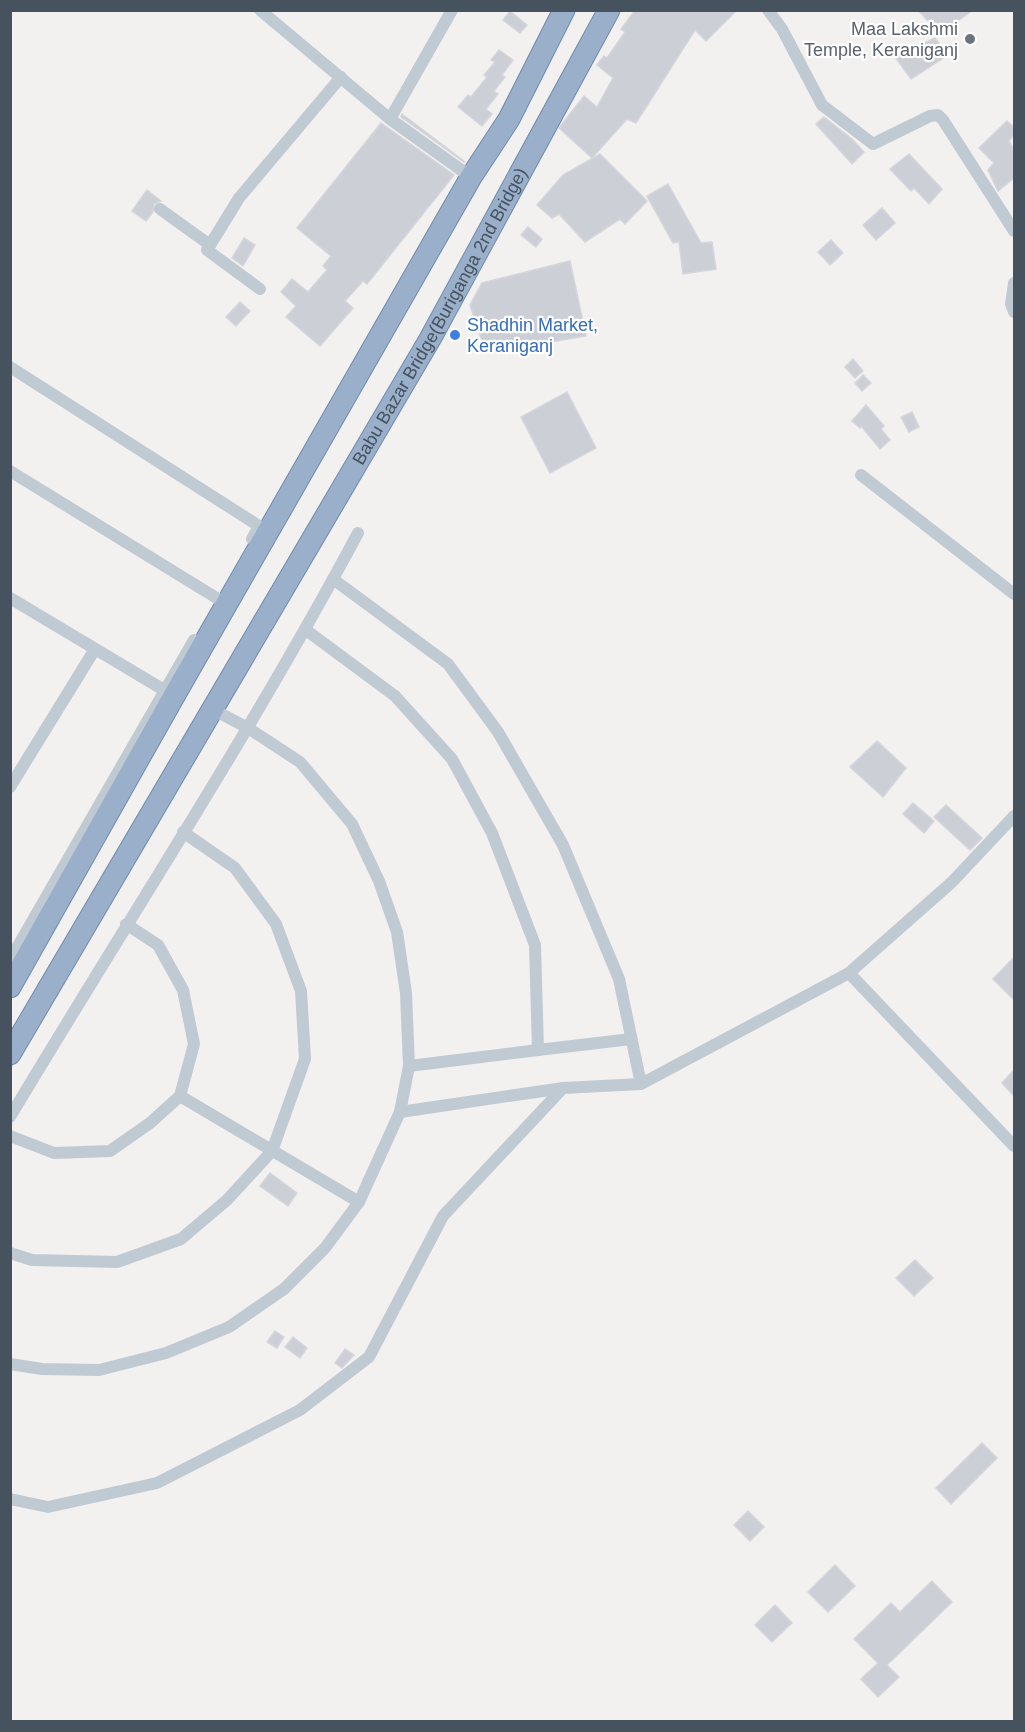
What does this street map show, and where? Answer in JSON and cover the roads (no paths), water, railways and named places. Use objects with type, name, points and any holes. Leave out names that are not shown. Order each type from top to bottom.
[{"type":"highway","points":[[10,987],[169,693],[471,177],[509,118],[564,10]]},
{"type":"highway","name":"Babu Bazar Bridge(Buriganga 2nd Bridge)","points":[[10,1054],[430,339],[609,10]]},
{"type":"street","points":[[260,10],[390,119],[471,177]]},
{"type":"street","points":[[390,119],[452,10]]},
{"type":"street","points":[[768,10],[782,29],[822,105],[873,144],[930,116],[938,115],[1014,231]]},
{"type":"street","points":[[260,289],[207,250],[239,198],[341,77]]},
{"type":"street","points":[[160,209],[210,245]]},
{"type":"street","points":[[1014,283],[1011,304],[1014,312]]},
{"type":"street","points":[[10,367],[260,526],[223,602],[10,471]]},
{"type":"street","points":[[861,475],[1014,594]]},
{"type":"street","points":[[10,1117],[248,728],[306,630],[358,533]]},
{"type":"street","points":[[333,579],[448,664],[498,732],[563,845],[619,979],[641,1084]]},
{"type":"street","points":[[10,960],[169,693],[12,601]]},
{"type":"street","points":[[306,630],[395,696],[452,759],[492,833],[535,945],[538,1050]]},
{"type":"street","points":[[10,787],[95,649]]},
{"type":"street","points":[[10,1365],[42,1369],[99,1370],[166,1353],[229,1327],[284,1289],[325,1248],[359,1202],[399,1112],[409,1066],[406,993],[397,932],[379,881],[352,824],[300,762],[248,728],[214,710]]},
{"type":"street","points":[[399,1112],[563,1088],[641,1084],[849,973],[952,882],[1014,816]]},
{"type":"street","points":[[10,1253],[32,1260],[117,1262],[181,1239],[227,1200],[272,1151],[305,1059],[301,991],[276,924],[235,868],[183,832]]},
{"type":"street","points":[[10,1136],[54,1153],[110,1151],[150,1124],[180,1096],[194,1044],[183,990],[158,945],[126,924]]},
{"type":"street","points":[[849,973],[1014,1146]]},
{"type":"street","points":[[409,1066],[631,1039]]},
{"type":"street","points":[[10,1499],[48,1507],[158,1483],[300,1410],[369,1357],[443,1216],[563,1088]]},
{"type":"street","points":[[180,1096],[359,1202]]},
{"type":"place","name":"Maa Lakshmi Temple, Keraniganj","points":[[970,39]]},
{"type":"place","name":"Shadhin Market, Keraniganj","points":[[455,335]]}]
